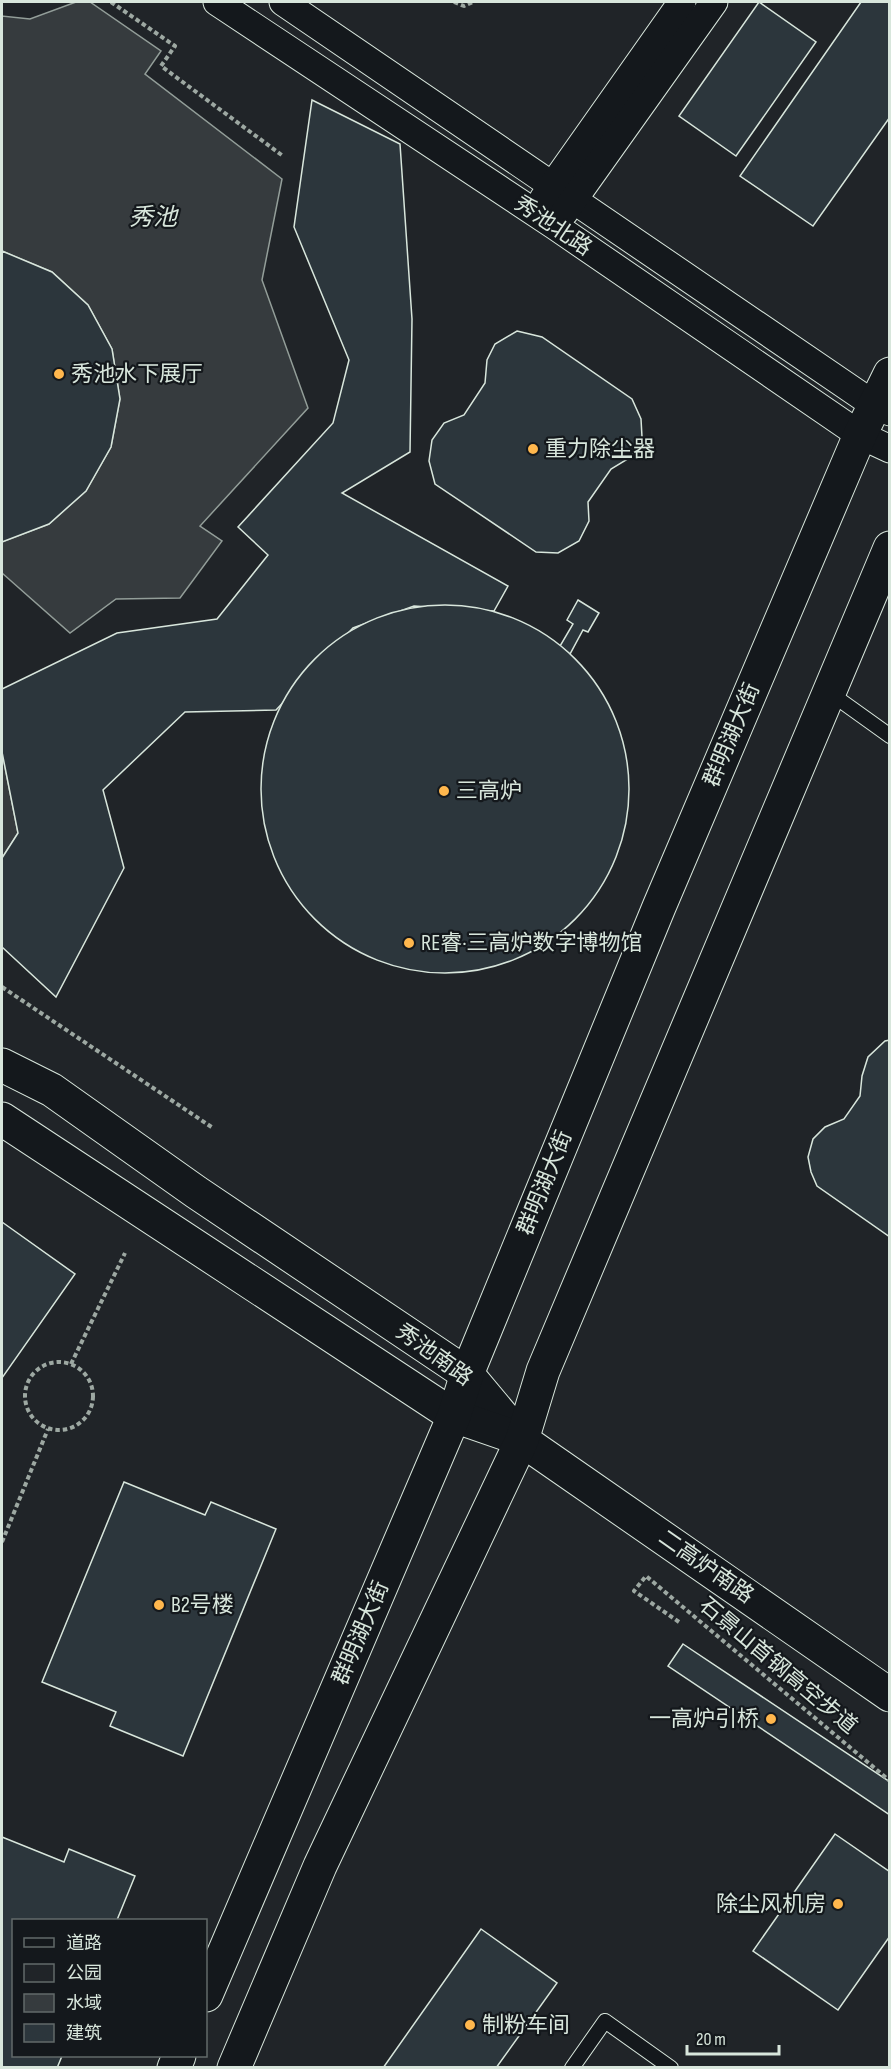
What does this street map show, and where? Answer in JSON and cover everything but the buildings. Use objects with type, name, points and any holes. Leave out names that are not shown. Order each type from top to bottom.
[{"type":"main road","name":"群明湖大街","points":[[207,1993],[454,1416],[467,1374],[659,907],[860,435],[881,408],[890,374]]},
{"type":"main road","points":[[234,2067],[320,1866],[522,1440],[543,1371],[890,548]]},
{"type":"main road","name":"秀池南路","points":[[2,1065],[52,1090],[206,1198],[467,1374],[522,1440]]},
{"type":"main road","name":"秀池南路","points":[[2,1119],[454,1416],[522,1440]]},
{"type":"main road","name":"二高炉南路","points":[[522,1440],[890,1695]]},
{"type":"street","name":"秀池北路","points":[[217,2],[544,220],[860,435],[890,449]]},
{"type":"street","name":"秀池北路","points":[[284,2],[881,408]]},
{"type":"street","points":[[544,220],[682,2]]},
{"type":"street","points":[[563,192],[714,2]]},
{"type":"lane","points":[[828,691],[890,736]]},
{"type":"lane","points":[[572,2067],[605,2021],[671,2067]]},
{"type":"path","points":[[111,2],[175,46],[161,66],[283,156]]},
{"type":"path","points":[[454,2],[463,4],[473,2]]},
{"type":"path","points":[[2,987],[213,1128]]},
{"type":"path","points":[[71,1364],[125,1253]]},
{"type":"path","points":[[60,1361],[82,1370],[90,1380],[93,1404],[80,1424],[60,1431],[48,1429],[37,1423],[29,1414],[25,1403],[25,1389],[29,1378],[37,1369],[47,1363],[60,1361]]},
{"type":"path","points":[[2,1542],[48,1429]]},
{"type":"path","name":"石景山首钢高空步道","points":[[679,1622],[634,1591],[646,1576],[890,1781]]},
{"type":"green space","points":[[2,2],[889,2],[889,2067],[2,2068]]},
{"type":"water","name":"秀池","points":[[76,2],[90,2],[161,51],[145,74],[282,179],[262,280],[308,408],[200,526],[222,541],[180,598],[116,599],[70,633],[2,573],[2,542],[49,524],[86,491],[111,447],[120,399],[112,349],[88,305],[52,272],[2,251],[2,16],[30,19]]},
{"type":"water","points":[[2,752],[18,833],[2,858]]},
{"type":"place","name":"秀池水下展厅","points":[[59,374]]},
{"type":"place","name":"重力除尘器","points":[[533,449]]},
{"type":"place","name":"三高炉","points":[[444,791]]},
{"type":"place","name":"RE睿·三高炉数字博物馆","points":[[409,943]]},
{"type":"place","name":"B2号楼","points":[[159,1605]]},
{"type":"place","name":"一高炉引桥","points":[[771,1719]]},
{"type":"place","name":"除尘风机房","points":[[838,1904]]},
{"type":"place","name":"制粉车间","points":[[470,2025]]}]
